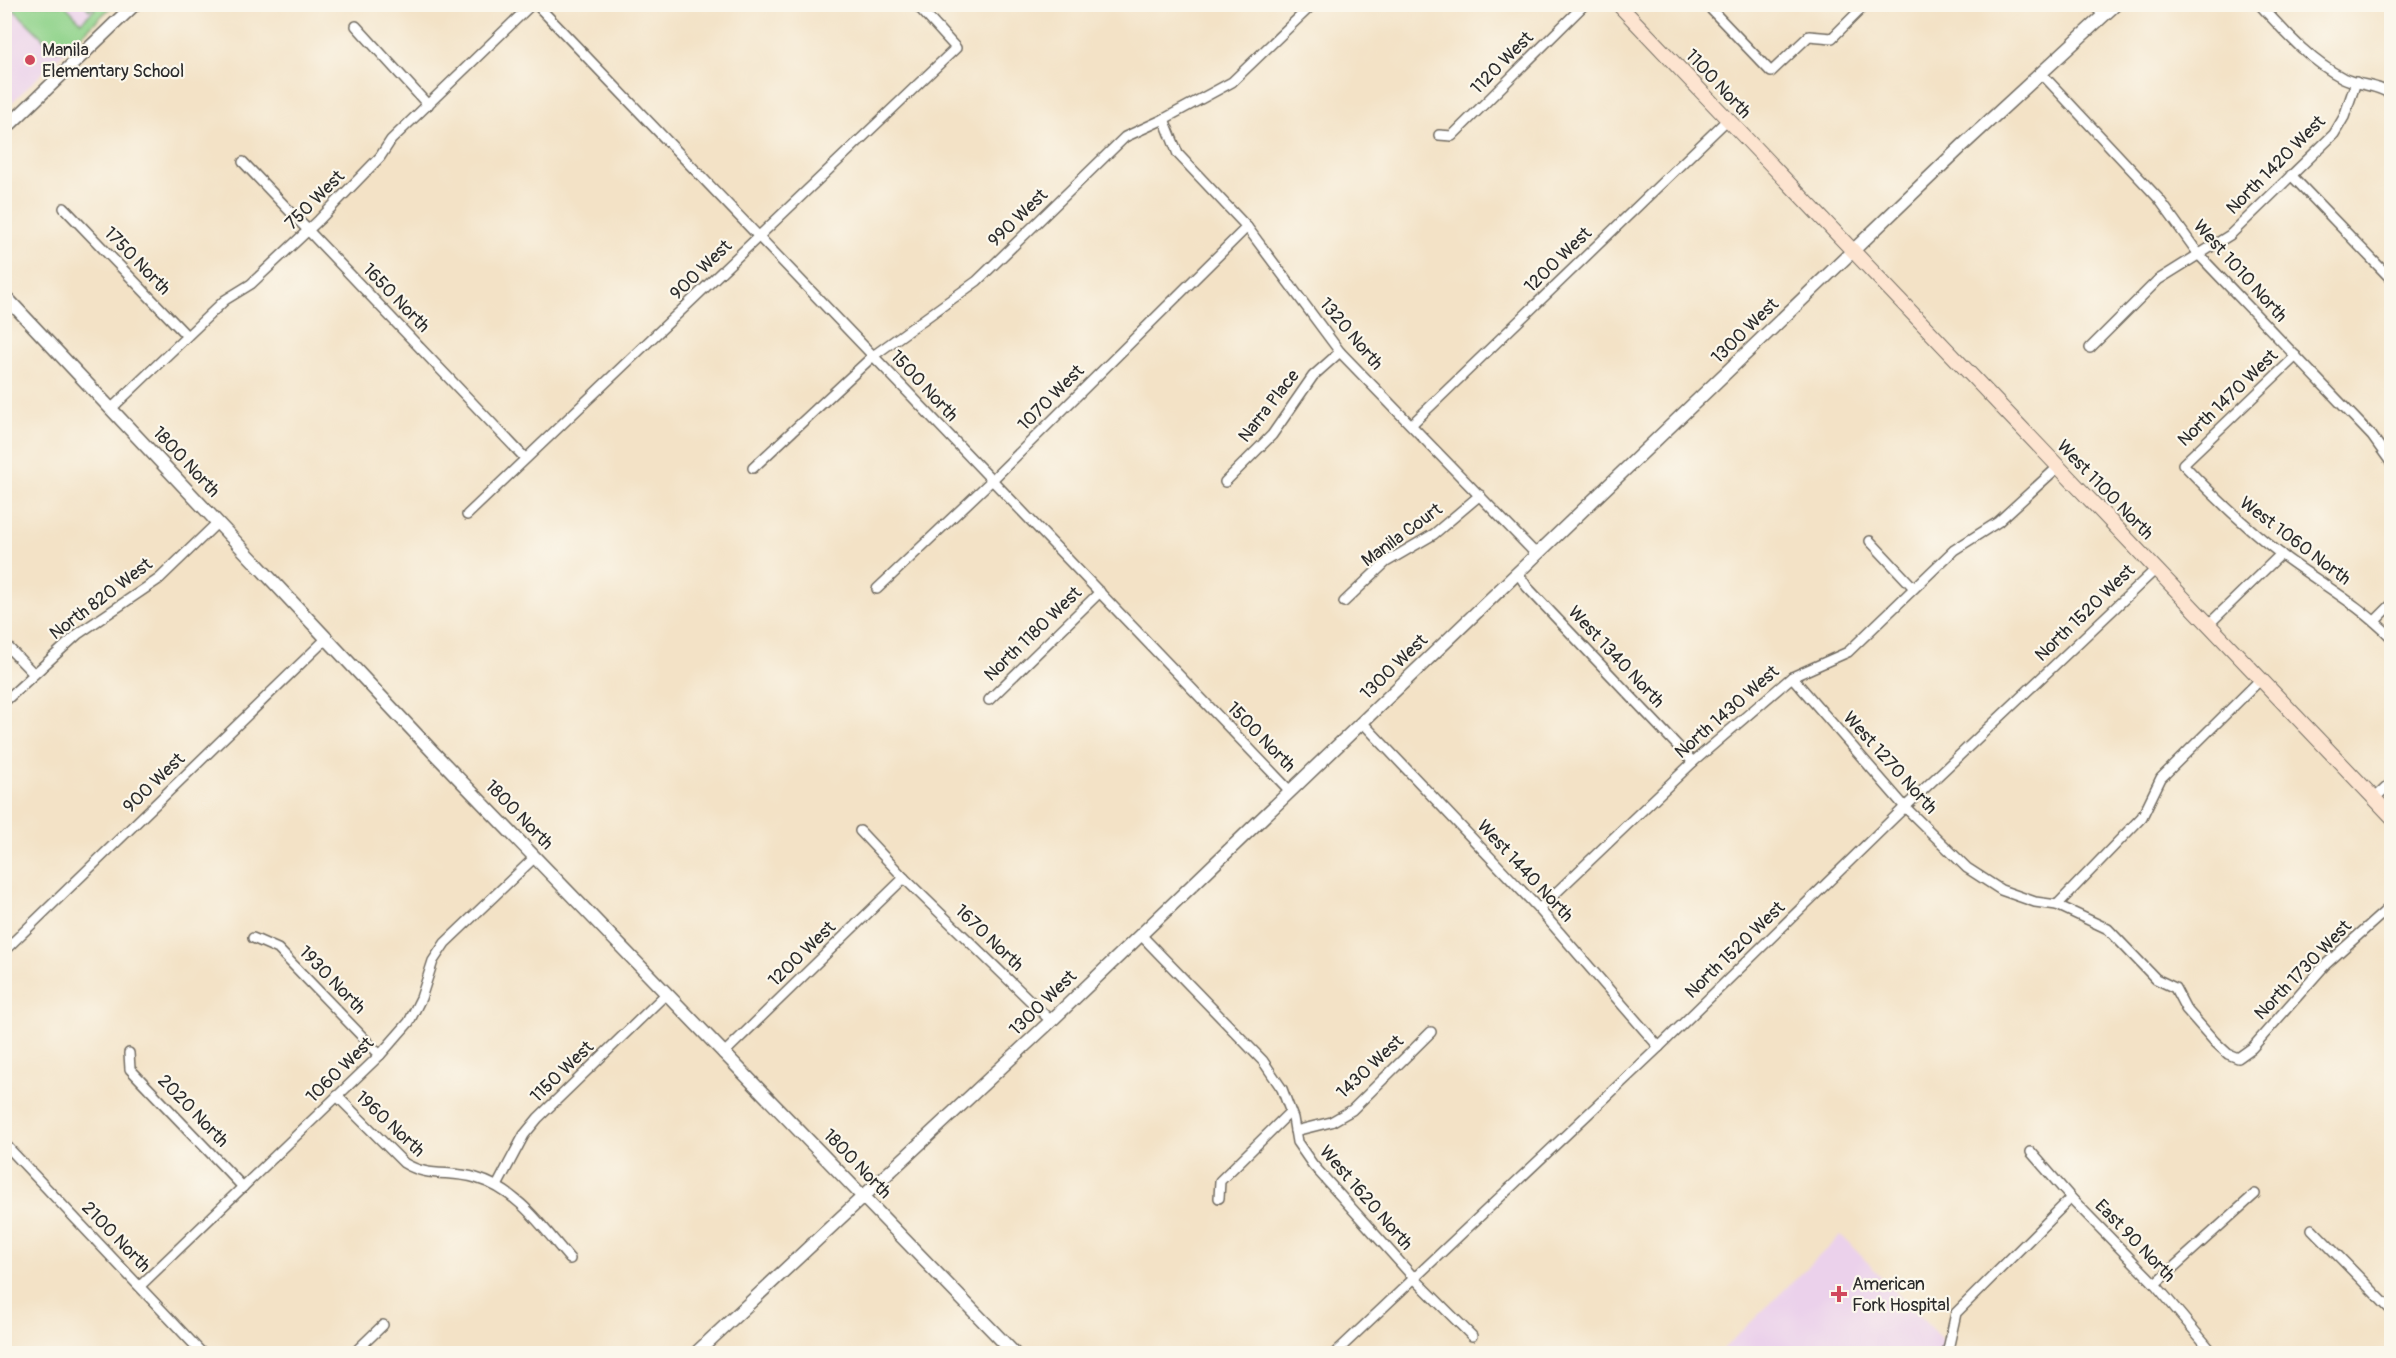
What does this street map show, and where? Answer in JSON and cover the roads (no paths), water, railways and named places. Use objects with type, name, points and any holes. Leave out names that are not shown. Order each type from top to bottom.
[{"type":"main road","name":"1100 North","points":[[1618,4],[1792,188]]},
{"type":"main road","name":"West 1100 North","points":[[1792,188],[2391,817]]},
{"type":"street","points":[[4,130],[135,4]]},
{"type":"street","name":"750 West","points":[[111,408],[225,300],[251,284],[308,230],[380,157],[391,140],[534,4]]},
{"type":"street","name":"1500 North","points":[[534,4],[1289,790]]},
{"type":"street","name":"900 West","points":[[467,515],[956,48],[916,4]]},
{"type":"street","name":"990 West","points":[[753,468],[873,356],[976,281],[1125,137],[1164,119],[1232,82],[1313,4]]},
{"type":"street","name":"1120 West","points":[[1439,135],[1452,135],[1585,4]]},
{"type":"street","points":[[1706,4],[1771,72],[1809,36],[1832,38],[1866,4]]},
{"type":"street","points":[[2093,4],[2103,15]]},
{"type":"street","name":"1300 West","points":[[695,1353],[1051,1021],[1289,790],[1852,252],[2116,4]]},
{"type":"street","points":[[2259,4],[2308,55],[2338,75],[2391,95]]},
{"type":"street","points":[[356,26],[428,105]]},
{"type":"street","name":"West 1010 North","points":[[2041,73],[2159,199],[2200,256],[2372,436],[2391,464]]},
{"type":"street","name":"North 1420 West","points":[[2090,348],[2158,280],[2200,256],[2230,235],[2334,134],[2344,117],[2356,82]]},
{"type":"street","name":"1320 North","points":[[1164,119],[1178,154],[1246,227],[1340,352],[1536,554]]},
{"type":"street","name":"1200 West","points":[[1412,424],[1727,120]]},
{"type":"street","name":"1650 North","points":[[243,162],[525,458]]},
{"type":"street","points":[[2291,175],[2391,280]]},
{"type":"street","name":"1750 North","points":[[64,208],[187,336]]},
{"type":"street","name":"1070 West","points":[[877,589],[991,481],[1246,227]]},
{"type":"street","name":"1800 North","points":[[4,295],[217,523],[723,1054],[1015,1353]]},
{"type":"street","name":"Narra Place","points":[[1225,482],[1272,435],[1313,376],[1340,352]]},
{"type":"street","name":"North 1470 West","points":[[2183,464],[2296,356]]},
{"type":"street","name":"West 1060 North","points":[[2183,464],[2224,508],[2281,554],[2375,621],[2391,638]]},
{"type":"street","name":"North 1430 West","points":[[1539,909],[1692,762],[1792,677],[1848,652],[1954,550],[1998,522],[2058,467]]},
{"type":"street","name":"Manila Court","points":[[1344,602],[1386,562],[1434,534],[1480,495]]},
{"type":"street","name":"North 820 West","points":[[4,702],[78,634],[159,579],[217,523]]},
{"type":"street","points":[[1870,541],[1914,588]]},
{"type":"street","points":[[2208,625],[2281,554]]},
{"type":"street","name":"North 1520 West","points":[[1334,1353],[1659,1047],[1905,807],[2156,569]]},
{"type":"street","name":"West 1340 North","points":[[1518,573],[1527,587],[1692,762]]},
{"type":"street","name":"North 1180 West","points":[[989,700],[1100,592]]},
{"type":"street","points":[[2375,621],[2391,604]]},
{"type":"street","name":"900 West","points":[[4,951],[327,638]]},
{"type":"street","points":[[4,643],[34,674]]},
{"type":"street","name":"West 1270 North","points":[[1792,677],[1905,807],[1967,868],[2001,890],[2035,902],[2057,905],[2108,929],[2156,979],[2175,988],[2186,1009],[2215,1042],[2228,1054],[2238,1058]]},
{"type":"street","points":[[2057,905],[2142,817],[2161,778],[2260,680]]},
{"type":"street","name":"West 1440 North","points":[[1362,722],[1539,909],[1659,1047]]},
{"type":"street","points":[[2374,799],[2391,782]]},
{"type":"street","name":"1670 North","points":[[860,831],[904,878],[1051,1021]]},
{"type":"street","name":"1060 West","points":[[140,1286],[380,1054],[409,1022],[421,998],[433,961],[445,943],[535,857]]},
{"type":"street","name":"1200 West","points":[[723,1054],[904,878]]},
{"type":"street","name":"North 1730 West","points":[[2238,1058],[2252,1048],[2325,965],[2391,904]]},
{"type":"street","name":"West 1620 North","points":[[1140,934],[1263,1061],[1282,1089],[1297,1142],[1313,1165],[1414,1278],[1472,1336]]},
{"type":"street","name":"1930 North","points":[[253,938],[278,949],[380,1054]]},
{"type":"street","name":"1150 West","points":[[497,1186],[524,1135],[538,1118],[666,994]]},
{"type":"street","name":"1430 West","points":[[1295,1131],[1331,1122],[1352,1110],[1431,1032]]},
{"type":"street","name":"2020 North","points":[[129,1053],[130,1069],[243,1187]]},
{"type":"street","name":"1960 North","points":[[337,1096],[404,1163],[417,1172],[475,1178],[497,1186],[517,1199],[570,1259]]},
{"type":"street","points":[[1219,1198],[1220,1181],[1290,1112]]},
{"type":"street","name":"2100 North","points":[[4,1143],[203,1353]]},
{"type":"street","name":"East 90 North","points":[[2031,1152],[2071,1198],[2155,1284],[2214,1353]]},
{"type":"street","points":[[2155,1284],[2255,1194]]},
{"type":"street","points":[[1947,1353],[1956,1313],[2071,1198]]},
{"type":"street","points":[[2312,1229],[2391,1311]]},
{"type":"street","points":[[353,1353],[383,1325]]},
{"type":"place","name":"Manila Elementary School","points":[[30,60]]},
{"type":"place","name":"American Fork Hospital","points":[[1839,1294]]}]
